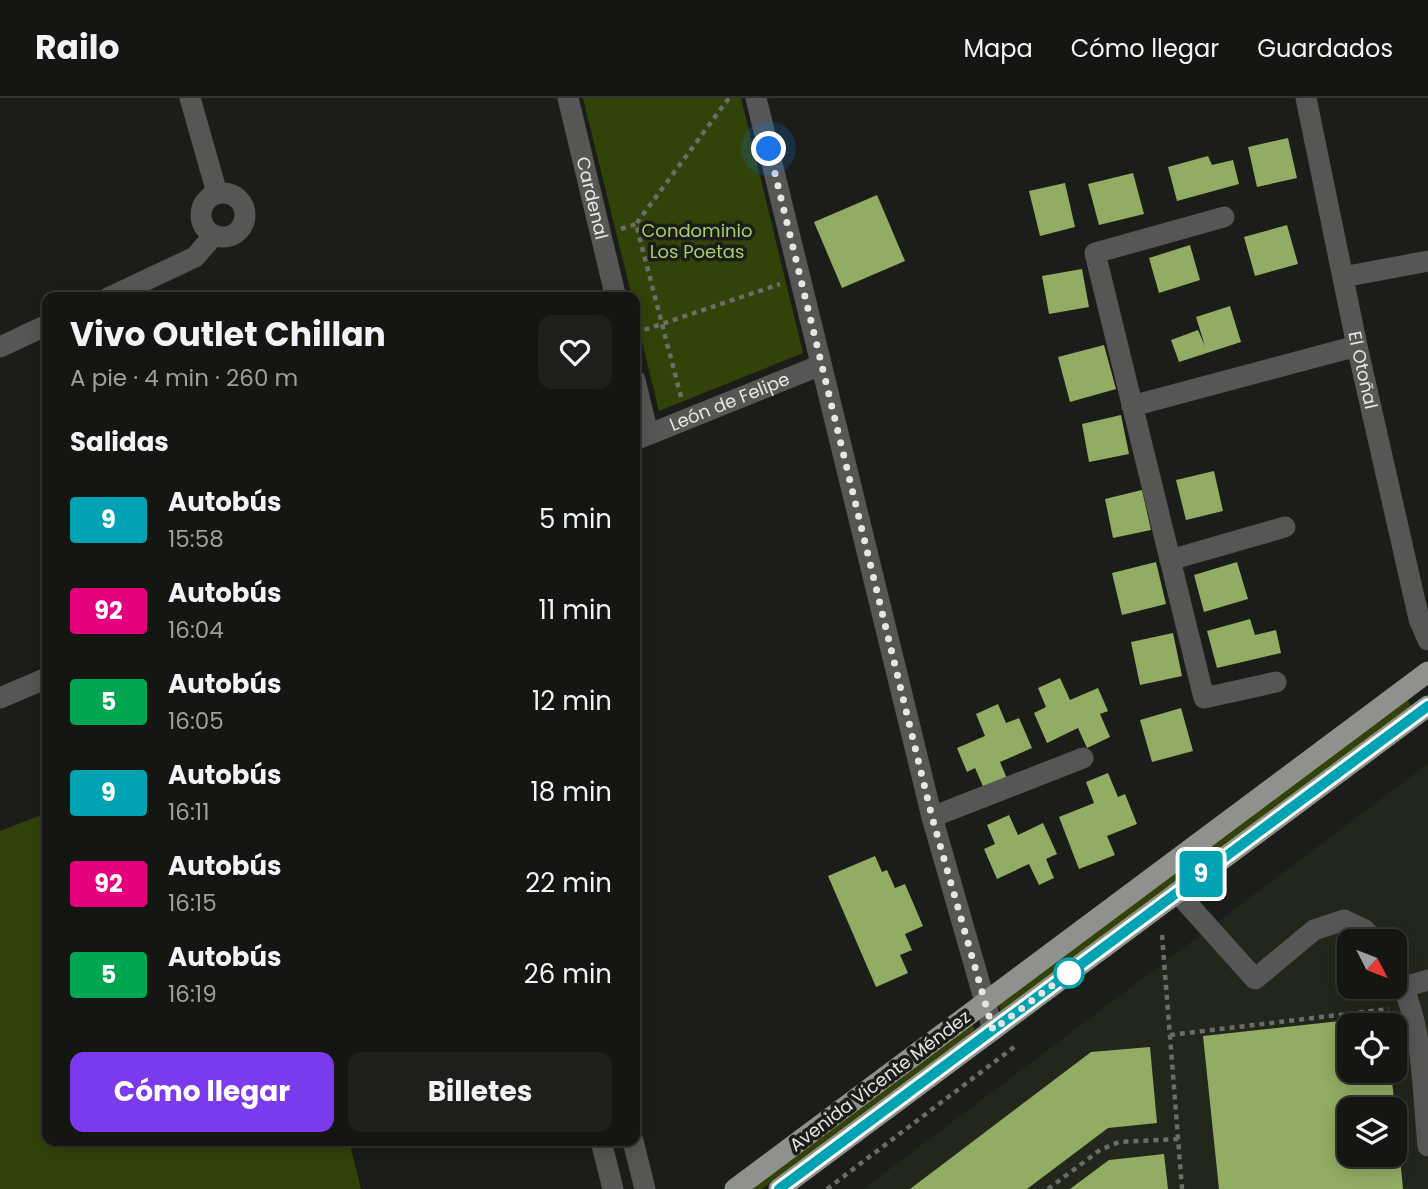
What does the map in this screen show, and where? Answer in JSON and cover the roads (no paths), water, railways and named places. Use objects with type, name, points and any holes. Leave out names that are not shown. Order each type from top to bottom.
[{"type":"main road","name":"Avenida Vicente Méndez","points":[[735,1189],[1428,672]]},
{"type":"main road","name":"Avenida Vicente Méndez","points":[[779,1189],[1428,706]]},
{"type":"street","points":[[190,98],[217,193]]},
{"type":"street","name":"Cardenal","points":[[568,98],[615,292]]},
{"type":"street","points":[[756,98],[932,817],[993,1030]]},
{"type":"street","name":"El Otoñal","points":[[1306,98],[1357,346],[1419,619],[1428,640]]},
{"type":"street","points":[[217,193],[232,194],[245,212],[242,227],[236,233],[222,238],[214,236],[204,227],[200,214],[205,201],[217,193]]},
{"type":"street","points":[[1224,217],[1095,253],[1204,698],[1276,682]]},
{"type":"street","points":[[121,292],[195,257],[214,236]]},
{"type":"street","points":[[1343,277],[1428,261]]},
{"type":"street","points":[[0,347],[42,327]]},
{"type":"street","points":[[1132,406],[1357,346]]},
{"type":"street","name":"León de Felipe","points":[[642,437],[821,365]]},
{"type":"street","points":[[1170,560],[1285,527]]},
{"type":"street","points":[[0,698],[42,680]]},
{"type":"street","points":[[932,817],[1083,758]]},
{"type":"street","points":[[1177,892],[1255,979],[1314,930],[1344,920],[1363,929]]},
{"type":"street","points":[[1407,986],[1428,980]]},
{"type":"street","points":[[1407,999],[1415,1022],[1428,1146]]},
{"type":"street","points":[[602,1146],[613,1189]]},
{"type":"street","points":[[634,1146],[645,1189]]},
{"type":"park label","name":"Condominio Los Poetas","points":[[697,241]]}]
